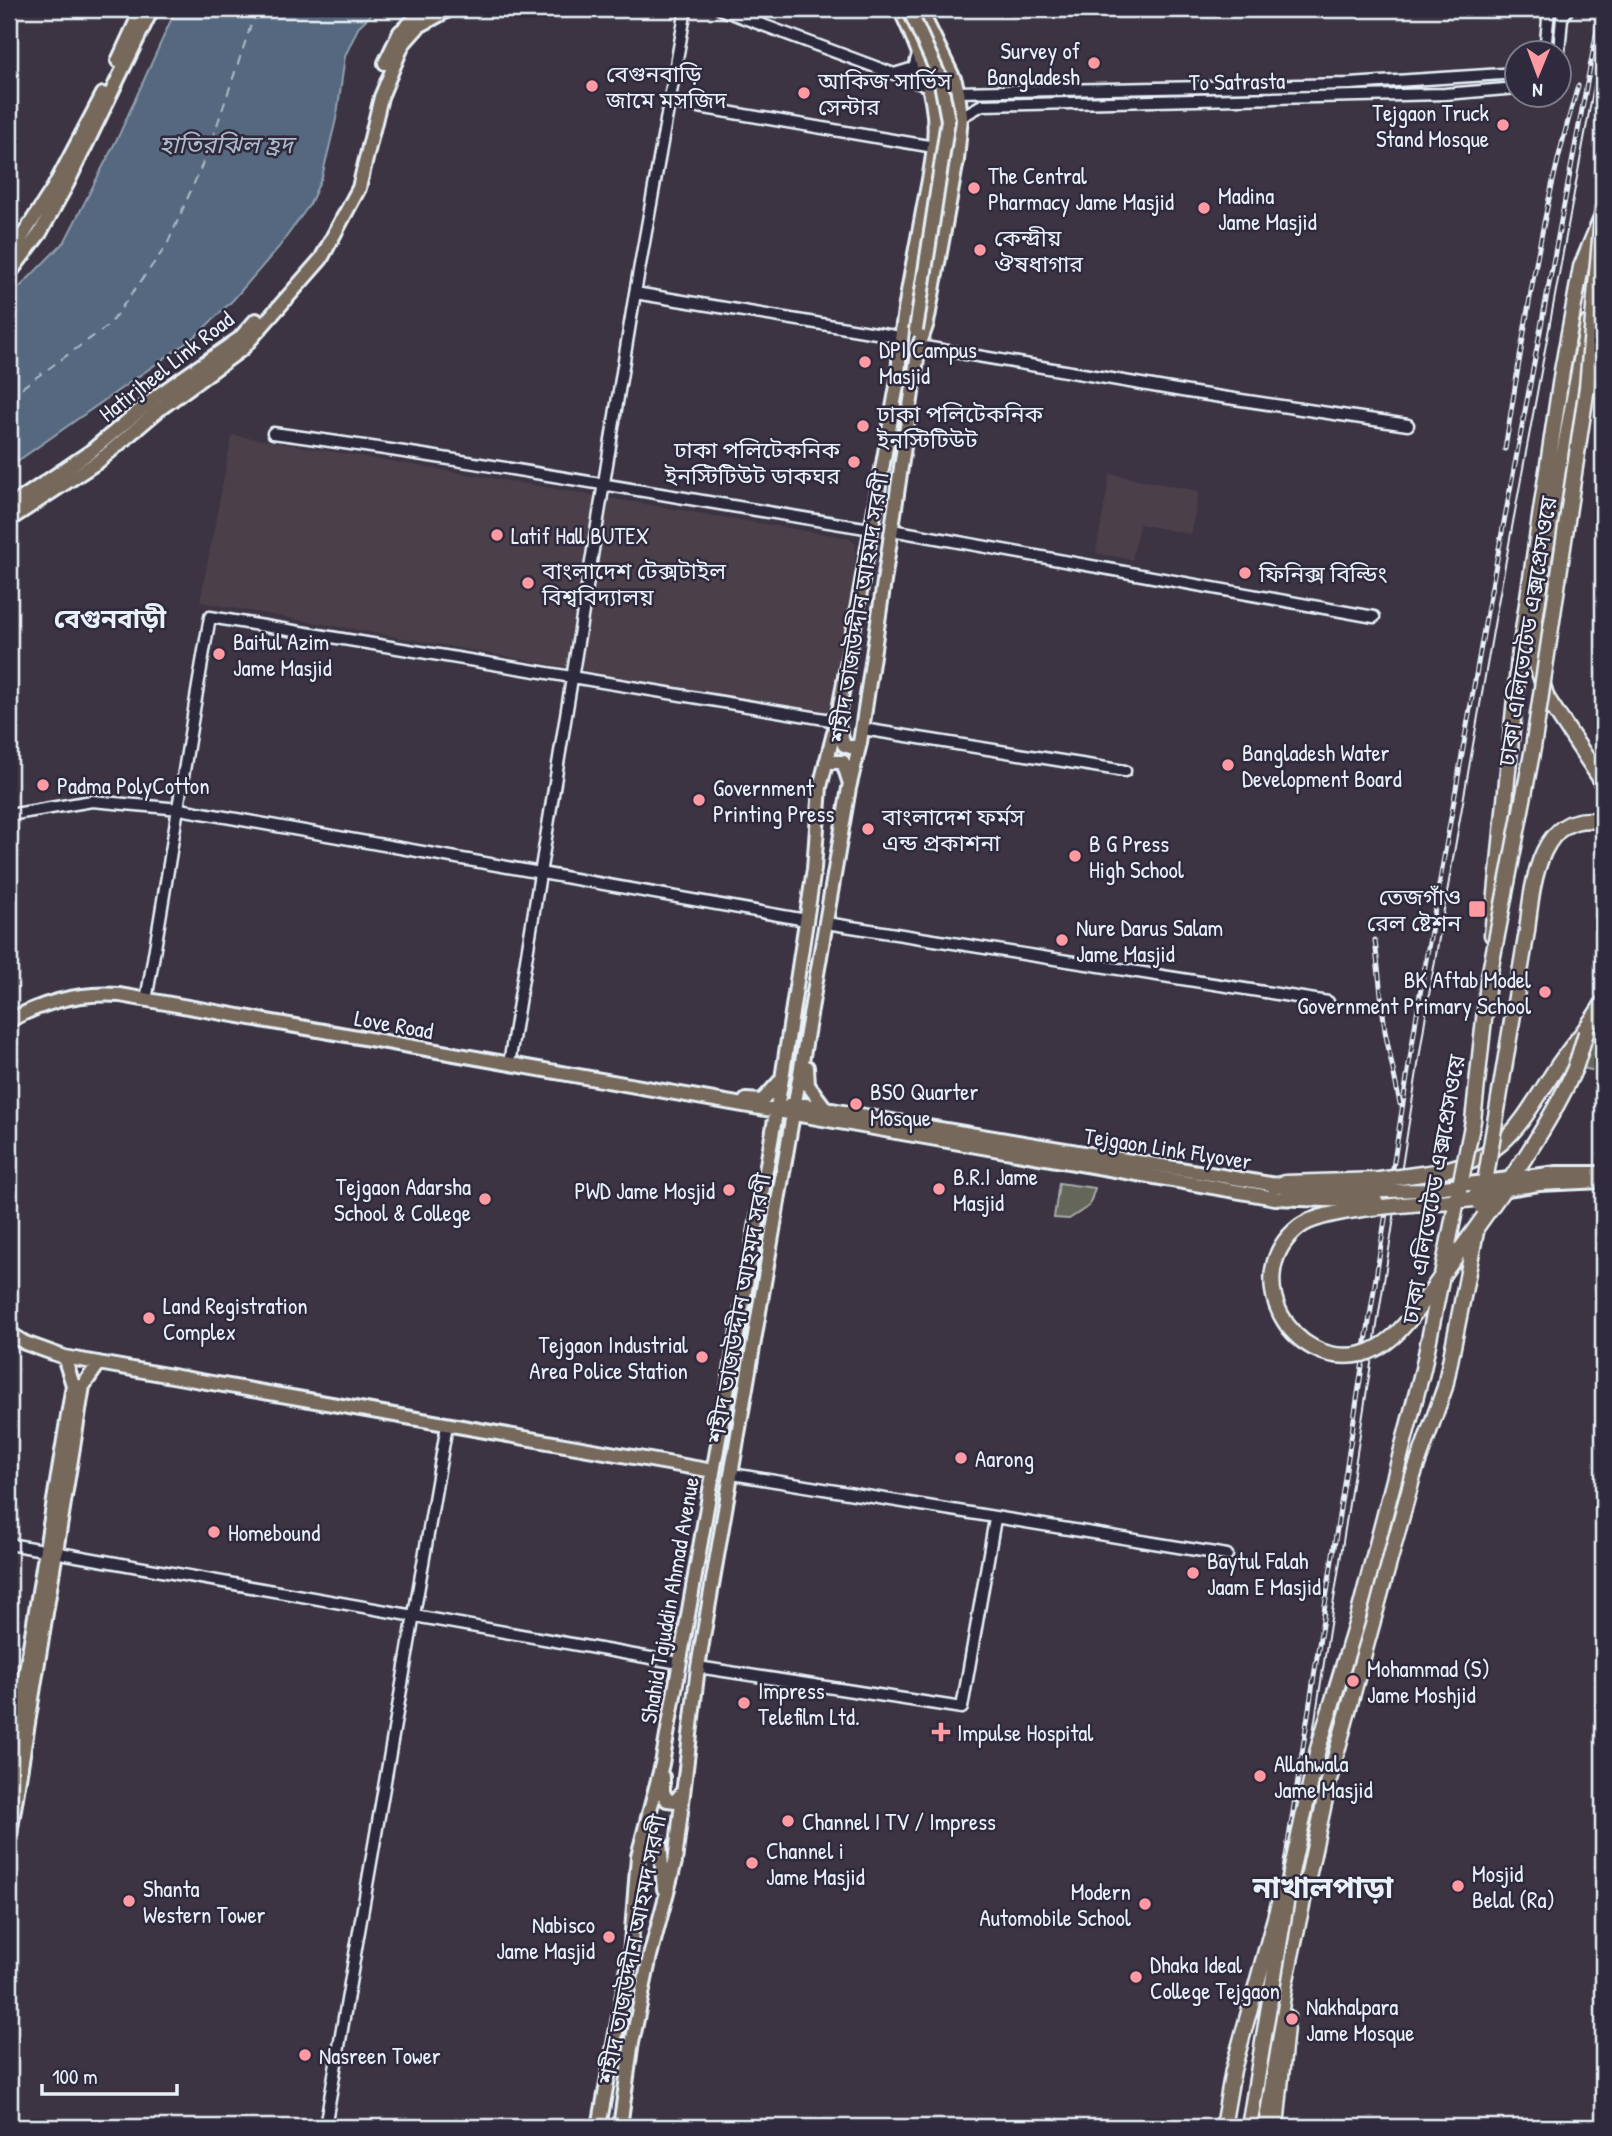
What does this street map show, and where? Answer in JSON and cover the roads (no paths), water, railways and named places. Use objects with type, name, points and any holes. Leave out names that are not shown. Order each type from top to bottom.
[{"type":"highway","name":"ঢাকা এলিভেটেড এক্সপ্রেসওয়ে","points":[[1249,2127],[1291,1873],[1318,1749],[1357,1621],[1426,1356],[1473,1121],[1488,982],[1534,748],[1587,387],[1603,206]]},
{"type":"highway","points":[[1488,982],[1519,657],[1562,372],[1581,267],[1603,214]]},
{"type":"highway","points":[[1597,286],[1570,407],[1533,639],[1534,664],[1547,698],[1603,783]]},
{"type":"highway","points":[[1262,2127],[1284,1984],[1339,1742],[1409,1487],[1432,1430],[1452,1360],[1511,1041],[1532,886],[1545,846],[1576,823],[1603,822]]},
{"type":"highway","points":[[1512,1189],[1504,1191],[1496,1194],[1481,1198],[1345,1212],[1311,1220],[1290,1236],[1273,1268],[1273,1300],[1283,1322],[1308,1346],[1335,1355],[1363,1353],[1394,1335],[1422,1303],[1495,1202],[1503,1191],[1518,1168],[1574,1070],[1586,1033],[1603,1003]]},
{"type":"highway","points":[[1274,1186],[1285,1183],[1379,1180],[1444,1171],[1474,1161],[1492,1152],[1522,1124],[1563,1058],[1586,1033]]},
{"type":"highway","points":[[1223,2127],[1233,2070],[1267,1937],[1282,1889],[1291,1873]]},
{"type":"highway","points":[[1276,2127],[1286,2044],[1284,1984]]},
{"type":"main road","points":[[9,257],[54,187],[142,9]]},
{"type":"main road","points":[[9,274],[40,233],[67,184],[152,9]]},
{"type":"main road","name":"Hatirjheel Link Road","points":[[9,508],[90,452],[158,396],[239,339],[321,251],[357,178],[400,32],[426,9]]},
{"type":"main road","name":"Hatirjheel Link Road","points":[[9,520],[99,461],[161,408],[242,349],[327,252],[363,176],[387,71],[407,37],[428,20],[450,9]]},
{"type":"main road","points":[[900,9],[918,48],[929,86],[958,92]]},
{"type":"main road","points":[[909,9],[940,78],[948,120],[916,330],[919,346]]},
{"type":"main road","points":[[920,9],[958,92]]},
{"type":"main road","points":[[925,70],[947,65]]},
{"type":"main road","name":"শহীদ তাজউদ্দীন আহমদ সরণী","points":[[782,1079],[814,869],[820,788],[837,721],[898,380],[900,337],[934,141],[929,86]]},
{"type":"main road","points":[[933,110],[940,96],[958,92]]},
{"type":"main road","name":"শহীদ তাজউদ্দীন আহমদ সরণী","points":[[620,2127],[631,2048],[676,1861],[698,1667],[849,788],[863,729],[919,346],[927,323],[957,160],[961,117],[958,92]]},
{"type":"main road","points":[[934,141],[961,117]]},
{"type":"main road","points":[[837,721],[844,745],[854,748],[860,743]]},
{"type":"main road","points":[[827,762],[843,762],[848,773],[849,788]]},
{"type":"main road","name":"Love Road","points":[[9,1021],[36,1007],[85,993],[120,995],[776,1112]]},
{"type":"main road","points":[[790,1134],[828,1115],[808,1085],[807,1070],[814,1029],[809,1019]]},
{"type":"main road","points":[[677,1095],[700,1091],[758,1102],[769,1096],[782,1079]]},
{"type":"main road","name":"Shahid Tajuddin Ahmad Avenue","points":[[599,2127],[630,1956],[635,1881],[662,1764],[782,1079]]},
{"type":"main road","points":[[776,1112],[794,1110]]},
{"type":"main road","name":"Tejgaon Link Flyover","points":[[794,1110],[1324,1193],[1370,1194],[1557,1174],[1603,1172]]},
{"type":"main road","name":"Tejgaon Link Flyover","points":[[897,1127],[1131,1174],[1307,1201],[1420,1200],[1603,1181]]},
{"type":"main road","points":[[752,1245],[770,1248]]},
{"type":"main road","points":[[9,1333],[25,1343],[64,1357],[713,1471]]},
{"type":"main road","points":[[64,1357],[78,1386]]},
{"type":"main road","points":[[9,1774],[78,1386],[99,1363]]},
{"type":"main road","points":[[9,1840],[50,1553]]},
{"type":"main road","points":[[662,1764],[664,1797],[676,1801],[684,1791]]},
{"type":"main road","points":[[642,1844],[651,1839],[660,1843],[665,1899]]},
{"type":"street","points":[[509,1064],[635,293],[687,9]]},
{"type":"street","points":[[720,9],[890,74],[929,86]]},
{"type":"street","points":[[1546,38],[1549,9]]},
{"type":"street","points":[[1560,38],[1562,18],[1568,9]]},
{"type":"street","points":[[890,74],[903,74],[914,68],[918,48]]},
{"type":"street","points":[[958,92],[1234,87],[1444,80],[1504,74]]},
{"type":"street","points":[[1444,80],[1445,94]]},
{"type":"street","points":[[1234,87],[1234,101]]},
{"type":"street","name":"To Satrasta","points":[[961,117],[982,105],[1234,101],[1445,94],[1504,89]]},
{"type":"street","points":[[669,102],[913,144],[934,141]]},
{"type":"street","points":[[635,293],[900,337]]},
{"type":"street","points":[[919,346],[1188,392],[1409,425]]},
{"type":"street","points":[[273,433],[430,454],[605,487],[871,529]]},
{"type":"street","points":[[892,530],[1374,617]]},
{"type":"street","points":[[146,1000],[180,809],[181,773],[210,617],[837,721]]},
{"type":"street","points":[[863,729],[1125,771]]},
{"type":"street","points":[[9,815],[92,801],[180,809],[806,920]]},
{"type":"street","points":[[826,923],[1328,1002]]},
{"type":"street","points":[[325,2127],[447,1425]]},
{"type":"street","points":[[732,1474],[1227,1555]]},
{"type":"street","points":[[698,1667],[962,1708],[995,1518]]},
{"type":"street","points":[[9,1544],[679,1663]]},
{"type":"water","name":"হাতিরঝিল হ্রদ","points":[[176,9],[377,9],[359,26],[345,56],[337,115],[322,177],[310,204],[279,247],[233,300],[196,336],[9,467],[9,298],[65,241],[119,135]]},
{"type":"tram line","points":[[1251,2127],[1429,995],[1496,614],[1603,37]]},
{"type":"railway","points":[[1244,2127],[1420,994],[1487,612],[1601,9]]},
{"type":"railway","points":[[1505,449],[1544,221],[1578,86]]},
{"type":"railway","points":[[1375,940],[1385,1031],[1400,1104]]},
{"type":"place","name":"Survey of Bangladesh","points":[[1094,63]]},
{"type":"place","name":"বেগুনবাড়ি জামে মসজিদ","points":[[592,86]]},
{"type":"place","name":"আকিজ সার্ভিস সেন্টার","points":[[804,93]]},
{"type":"place","name":"Tejgaon Truck Stand Mosque","points":[[1503,125]]},
{"type":"place","name":"The Central Pharmacy Jame Masjid","points":[[974,188]]},
{"type":"place","name":"Madina Jame Masjid","points":[[1204,208]]},
{"type":"place","name":"কেন্দ্রীয় ঔষধাগার","points":[[980,250]]},
{"type":"place","name":"DPI Campus Masjid","points":[[865,362]]},
{"type":"place","name":"ঢাকা পলিটেকনিক ইনস্টিটিউট","points":[[863,426]]},
{"type":"place","name":"ঢাকা পলিটেকনিক ইনস্টিটিউট ডাকঘর","points":[[854,462]]},
{"type":"place","name":"Latif Hall BUTEX","points":[[497,535]]},
{"type":"place","name":"ফিনিক্স বিল্ডিং","points":[[1245,573]]},
{"type":"place","name":"বাংলাদেশ টেক্সটাইল বিশ্ববিদ্যালয়","points":[[528,583]]},
{"type":"place","name":"Baitul Azim Jame Masjid","points":[[219,654]]},
{"type":"place","name":"Bangladesh Water Development Board","points":[[1228,765]]},
{"type":"place","name":"Padma PolyCotton","points":[[43,785]]},
{"type":"place","name":"Government Printing Press","points":[[699,800]]},
{"type":"place","name":"বাংলাদেশ ফর্মস এন্ড প্রকাশনা","points":[[868,829]]},
{"type":"place","name":"B G Press High School","points":[[1075,856]]},
{"type":"place","name":"তেজগাঁও রেল ষ্টেশন","points":[[1477,909]]},
{"type":"place","name":"Nure Darus Salam Jame Masjid","points":[[1062,940]]},
{"type":"place","name":"BK Aftab Model Government Primary School","points":[[1545,992]]},
{"type":"place","name":"BSO Quarter Mosque","points":[[856,1104]]},
{"type":"place","name":"B.R.I Jame Masjid","points":[[939,1189]]},
{"type":"place","name":"PWD Jame Mosjid","points":[[729,1190]]},
{"type":"place","name":"Tejgaon Adarsha School & College","points":[[485,1199]]},
{"type":"place","name":"Land Registration Complex","points":[[149,1318]]},
{"type":"place","name":"Tejgaon Industrial Area Police Station","points":[[702,1357]]},
{"type":"place","name":"Aarong","points":[[961,1458]]},
{"type":"place","name":"Homebound","points":[[214,1532]]},
{"type":"place","name":"Baytul Falah Jaam E Masjid","points":[[1193,1573]]},
{"type":"place","name":"Mohammad (S) Jame Moshjid","points":[[1353,1681]]},
{"type":"place","name":"Impress Telefilm Ltd.","points":[[744,1703]]},
{"type":"place","name":"Impulse Hospital","points":[[941,1732]]},
{"type":"place","name":"Allahwala Jame Masjid","points":[[1260,1776]]},
{"type":"place","name":"Channel I TV / Impress","points":[[788,1821]]},
{"type":"place","name":"Channel i Jame Masjid","points":[[752,1863]]},
{"type":"place","name":"Mosjid Belal (Ra)","points":[[1458,1886]]},
{"type":"place","name":"Shanta Western Tower","points":[[129,1901]]},
{"type":"place","name":"Modern Automobile School","points":[[1145,1904]]},
{"type":"place","name":"Nabisco Jame Masjid","points":[[609,1937]]},
{"type":"place","name":"Dhaka Ideal College Tejgaon","points":[[1136,1977]]},
{"type":"place","name":"Nakhalpara Jame Mosque","points":[[1292,2019]]},
{"type":"place","name":"Nasreen Tower","points":[[305,2055]]},
{"type":"district","name":"বেগুনবাড়ী","points":[[110,618]]},
{"type":"district","name":"নাখালপাড়া","points":[[1323,1887]]}]
